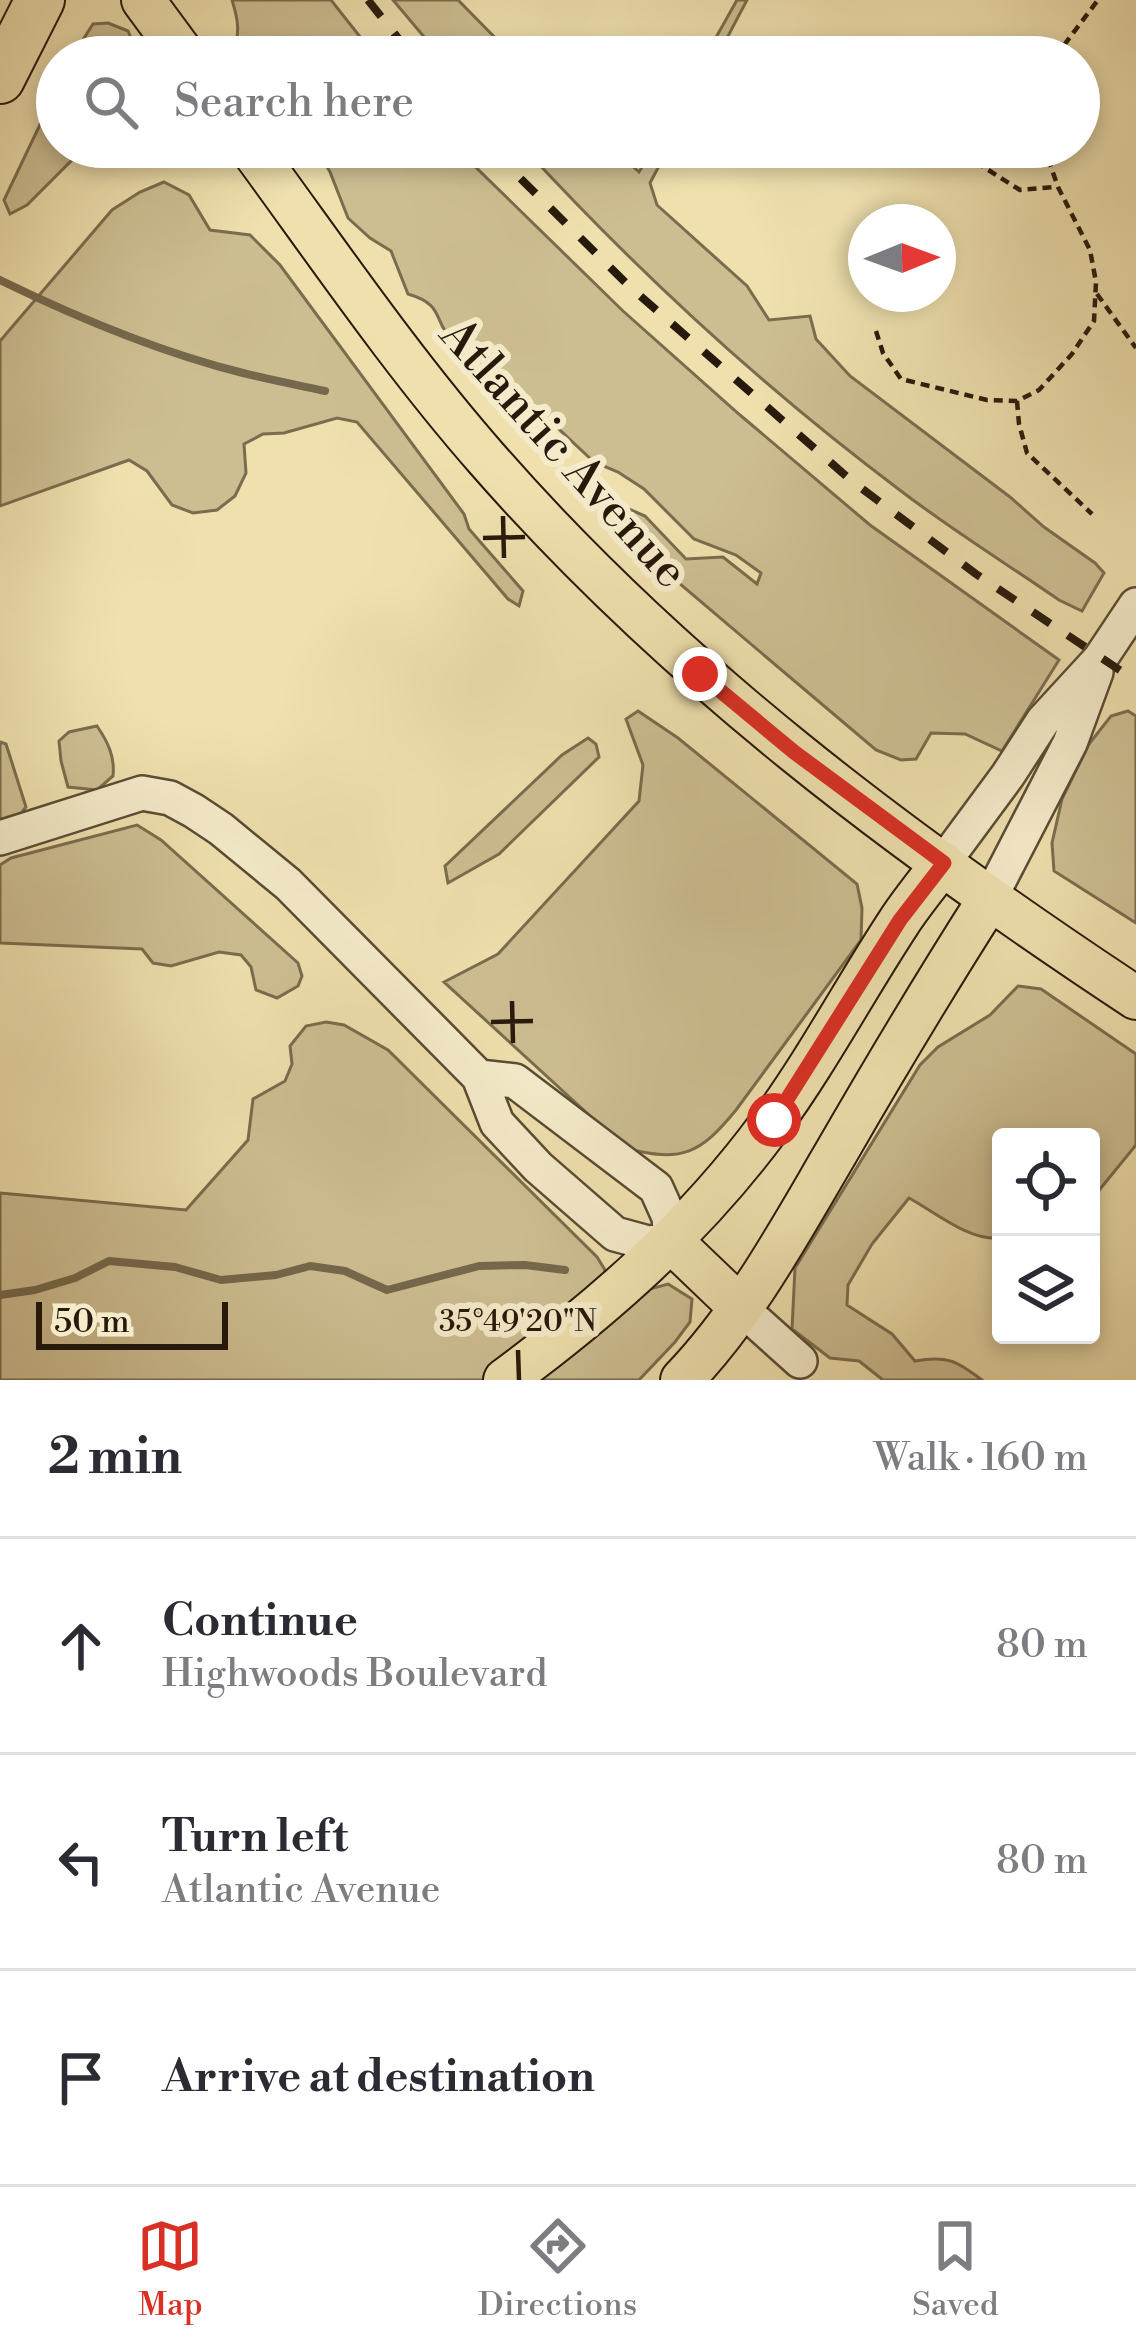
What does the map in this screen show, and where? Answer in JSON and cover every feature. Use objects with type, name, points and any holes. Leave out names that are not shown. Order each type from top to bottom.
[{"type":"highway","points":[[0,79],[40,0]]},
{"type":"main road","points":[[143,0],[170,36]]},
{"type":"main road","name":"Atlantic Avenue","points":[[265,168],[405,360],[486,458],[570,549],[700,674],[794,752],[1018,920],[1136,998]]},
{"type":"main road","points":[[505,1380],[618,1291],[717,1192],[774,1120],[900,920],[944,863]]},
{"type":"main road","points":[[682,1380],[741,1308],[773,1259],[990,898]]},
{"type":"main road","points":[[671,1240],[741,1308]]},
{"type":"street","points":[[944,863],[1043,722],[1100,659],[1136,605]]},
{"type":"street","points":[[990,898],[1070,742],[1100,659]]},
{"type":"street","points":[[0,838],[142,794],[170,798],[221,829],[288,884],[479,1077],[497,1123],[538,1167],[615,1234],[648,1243],[671,1240],[669,1217],[656,1189],[515,1081],[479,1077]]},
{"type":"street","points":[[741,1308],[800,1361]]},
{"type":"path","points":[[1071,36],[1098,0]]},
{"type":"path","points":[[985,168],[1020,190],[1058,187]]},
{"type":"path","points":[[876,331],[901,379],[987,400],[1017,401],[1039,390],[1094,321],[1096,293],[1090,250],[1051,168]]},
{"type":"path","points":[[1096,293],[1136,348]]},
{"type":"path","points":[[1017,401],[1027,453],[1091,514]]},
{"type":"shaded area","points":[[232,0],[331,0],[359,36],[237,36]]},
{"type":"shaded area","points":[[393,0],[458,0],[493,36],[423,36]]},
{"type":"shaded area","points":[[737,0],[747,0],[728,36],[717,36]]},
{"type":"shaded area","points":[[108,23],[130,36],[85,36],[93,24]]},
{"type":"shaded area","points":[[36,133],[36,168],[64,168],[27,205],[10,214],[4,200]]},
{"type":"shaded area","points":[[328,168],[477,168],[623,311],[870,525],[1059,660],[1002,751],[965,734],[931,733],[916,759],[901,760],[876,750],[660,567],[631,532],[613,525],[610,515],[622,506],[645,516],[686,559],[723,557],[757,584],[761,573],[736,555],[694,539],[644,489],[594,462],[549,420],[528,417],[494,374],[453,341],[433,308],[408,294],[391,251],[348,218]]},
{"type":"shaded area","points":[[543,168],[635,168],[639,172],[658,168],[650,183],[657,205],[747,286],[769,320],[810,316],[816,339],[850,376],[1095,563],[1104,573],[1082,611],[940,519],[850,452],[752,370],[611,239]]},
{"type":"shaded area","points":[[164,182],[189,195],[210,230],[250,235],[280,265],[464,514],[469,529],[523,591],[519,606],[508,599],[357,422],[337,418],[263,434],[244,444],[246,473],[235,496],[217,510],[193,513],[172,505],[147,471],[129,460],[0,506],[0,341],[112,210]]},
{"type":"shaded area","points":[[638,711],[678,738],[857,884],[862,908],[861,940],[736,1110],[711,1137],[676,1154],[625,1148],[444,982],[498,954],[639,801],[643,765],[626,719]]},
{"type":"shaded area","points":[[1128,711],[1136,716],[1136,923],[1054,871],[1052,843],[1062,799],[1089,744],[1111,716]]},
{"type":"shaded area","points":[[97,726],[110,750],[113,776],[97,790],[68,787],[59,741],[69,732]]},
{"type":"shaded area","points":[[588,738],[596,744],[599,757],[499,854],[448,883],[445,866],[562,755]]},
{"type":"shaded area","points":[[0,742],[6,744],[26,807],[10,828],[0,830]]},
{"type":"shaded area","points":[[137,825],[161,840],[298,963],[302,976],[298,986],[277,998],[256,990],[251,967],[241,955],[219,952],[171,966],[153,963],[142,949],[0,943],[0,865],[11,858]]},
{"type":"shaded area","points":[[1018,986],[1041,989],[1136,1054],[1136,1145],[1100,1189],[1100,1128],[992,1128],[992,1238],[965,1231],[909,1198],[872,1244],[848,1285],[847,1305],[892,1334],[915,1361],[951,1361],[982,1380],[883,1380],[859,1361],[830,1358],[792,1329],[795,1268],[920,1065],[938,1047],[990,1015]]},
{"type":"shaded area","points":[[344,1025],[388,1050],[597,1257],[605,1270],[605,1285],[483,1380],[0,1380],[0,1193],[186,1210],[248,1140],[253,1099],[285,1081],[292,1064],[290,1046],[306,1026]]},
{"type":"shaded area","points":[[668,1284],[692,1299],[690,1322],[639,1380],[536,1380],[590,1341],[646,1290]]},
{"type":"waterway","points":[[0,280],[89,321],[181,355],[325,391]]},
{"type":"waterway","points":[[0,1295],[75,1278],[109,1261],[175,1267],[221,1280],[276,1275],[310,1266],[345,1271],[387,1290],[479,1266],[565,1270]]},
{"type":"railway","points":[[368,0],[396,36]]},
{"type":"railway","points":[[511,168],[630,287],[853,482],[976,574],[1136,681]]},
{"type":"route","points":[[700,674],[794,752],[944,863],[900,920],[774,1120]]}]
